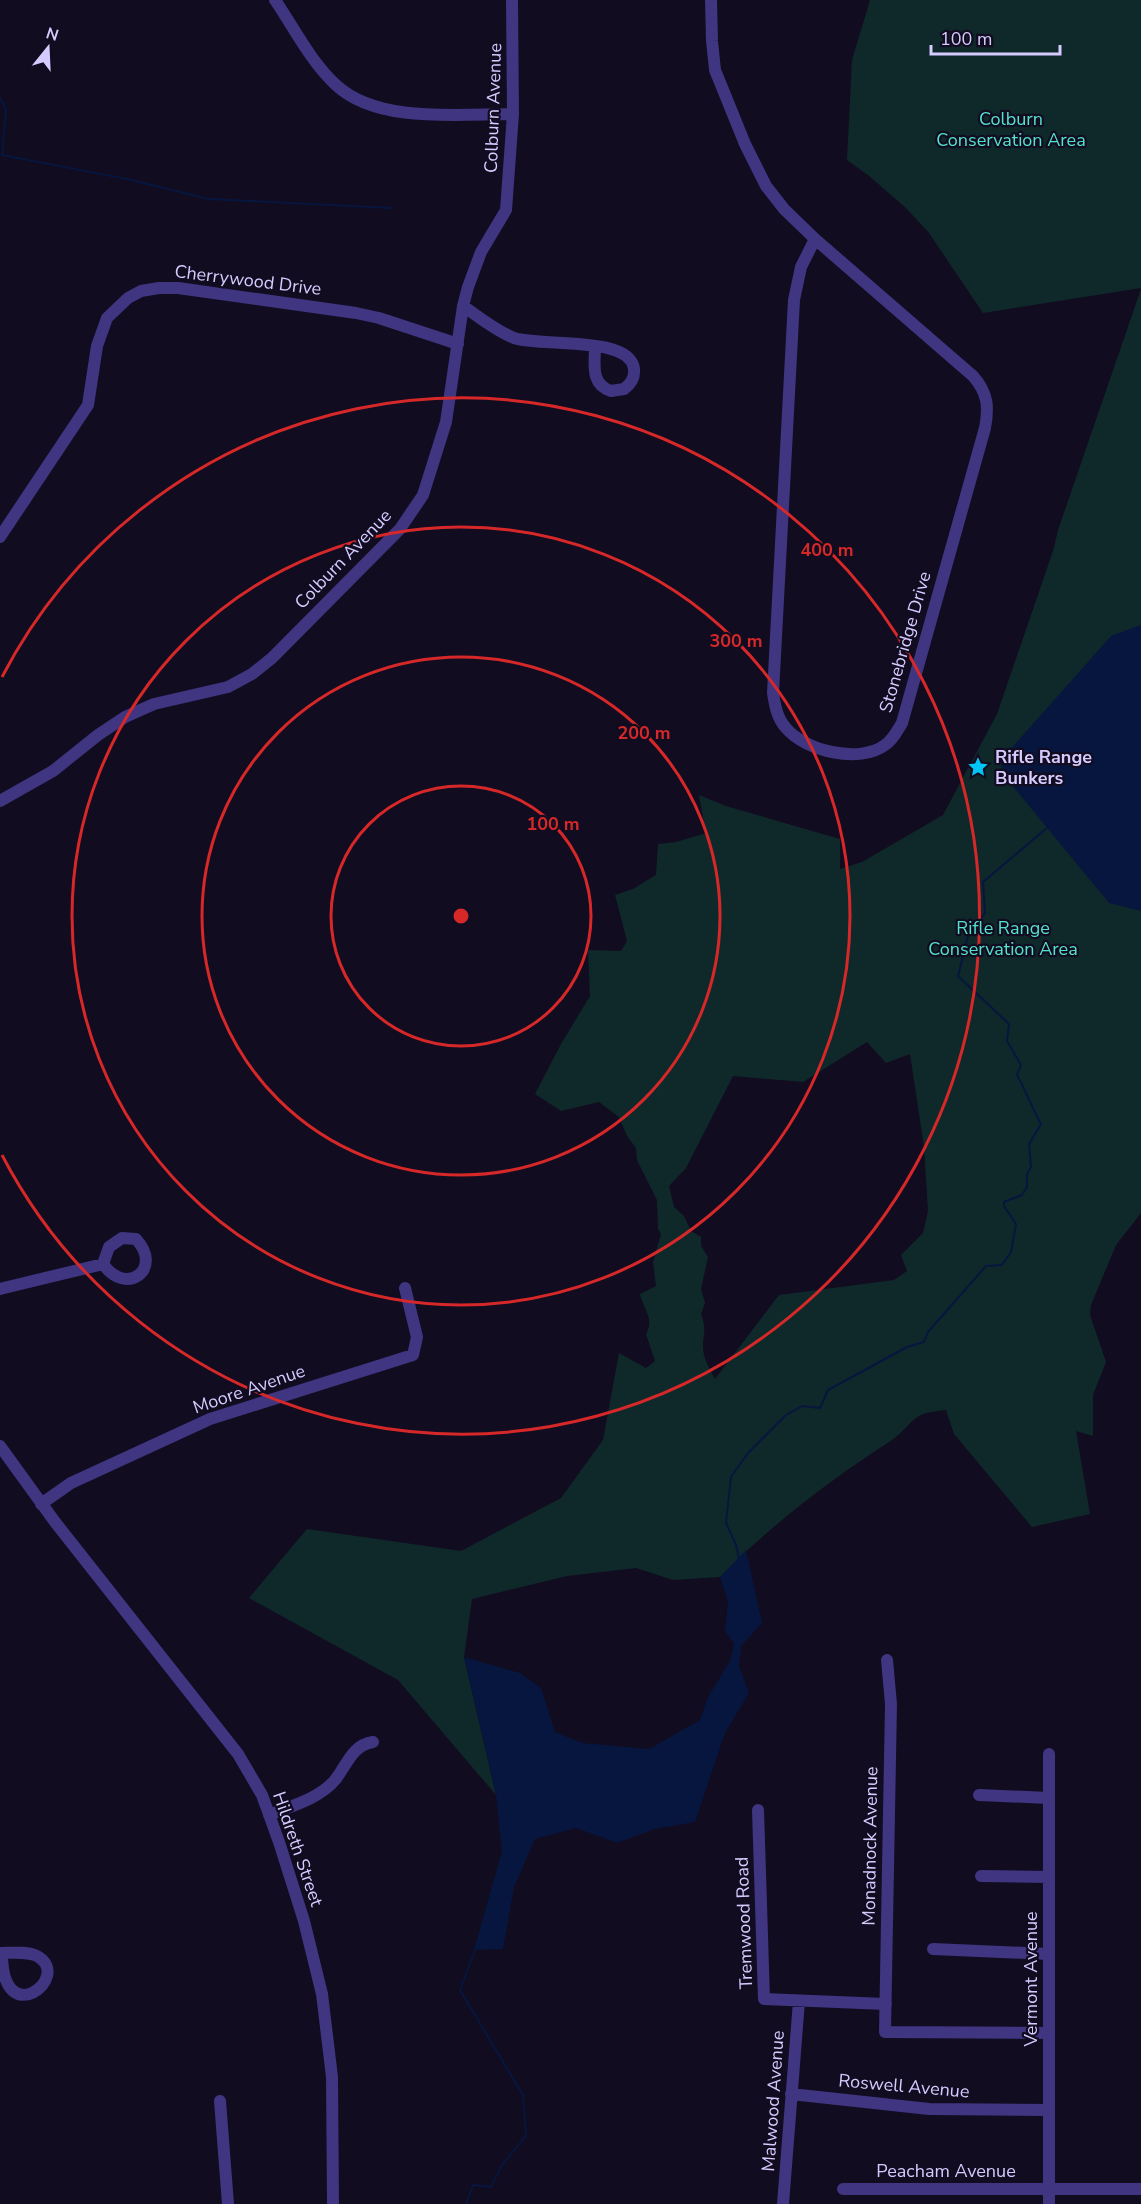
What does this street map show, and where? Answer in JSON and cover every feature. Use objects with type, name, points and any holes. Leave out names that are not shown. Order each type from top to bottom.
[{"type":"street","points":[[275,0],[326,74],[337,86],[360,102],[404,113],[513,114]]},
{"type":"street","name":"Colburn Avenue","points":[[0,801],[53,771],[98,735],[125,717],[154,704],[228,687],[252,674],[272,658],[400,529],[423,495],[446,422],[463,306],[468,287],[481,252],[506,210],[513,114],[512,0]]},
{"type":"street","name":"Stonebridge Drive","points":[[711,0],[715,70],[745,144],[766,186],[784,209],[815,239],[973,376],[986,393],[985,428],[902,723],[885,746],[856,754],[824,750],[808,744],[786,729],[778,717],[773,693],[794,300],[801,267],[815,239]]},
{"type":"street","name":"Cherrywood Drive","points":[[0,537],[88,405],[97,346],[106,318],[128,298],[141,291],[178,288],[356,313],[458,344]]},
{"type":"street","points":[[463,306],[515,338],[526,341],[596,346]]},
{"type":"street","points":[[0,1288],[103,1264]]},
{"type":"street","name":"Moore Avenue","points":[[41,1504],[71,1483],[210,1419],[413,1355],[417,1337],[405,1288]]},
{"type":"street","name":"Hildreth Street","points":[[0,1446],[41,1504],[237,1754],[262,1795],[304,1921],[325,2015],[332,2077],[333,2204]]},
{"type":"street","name":"Monadnock Avenue","points":[[887,1660],[891,1704],[885,2032],[1049,2033]]},
{"type":"street","points":[[269,1815],[319,1793],[335,1779],[359,1746],[373,1742]]},
{"type":"street","name":"Vermont Avenue","points":[[1049,1754],[1049,2204]]},
{"type":"street","points":[[979,1794],[1049,1798]]},
{"type":"street","name":"Tremwood Road","points":[[758,1810],[764,1999],[798,2001]]},
{"type":"street","points":[[981,1876],[1049,1877]]},
{"type":"street","points":[[933,1949],[1049,1954]]},
{"type":"street","points":[[798,2001],[886,2004]]},
{"type":"street","name":"Malwood Avenue","points":[[783,2204],[798,2001]]},
{"type":"street","name":"Roswell Avenue","points":[[791,2094],[929,2109],[1049,2110]]},
{"type":"street","points":[[220,2101],[228,2204]]},
{"type":"street","name":"Peacham Avenue","points":[[843,2189],[1141,2189]]},
{"type":"green space","name":"Colburn Conservation Area","points":[[870,0],[1141,0],[1141,288],[983,313],[929,233],[906,208],[847,160],[852,60]]},
{"type":"green space","name":"Rifle Range Conservation Area","points":[[1141,289],[1141,1213],[1116,1245],[1091,1305],[1090,1315],[1106,1362],[1093,1395],[1093,1436],[1076,1431],[1090,1514],[1032,1527],[954,1434],[946,1410],[934,1411],[916,1418],[895,1438],[802,1504],[720,1577],[673,1580],[636,1568],[567,1576],[472,1599],[464,1657],[496,1795],[398,1680],[249,1598],[307,1529],[461,1551],[561,1498],[603,1440],[619,1353],[646,1368],[655,1361],[646,1334],[649,1319],[640,1294],[656,1286],[653,1262],[661,1234],[658,1229],[657,1200],[637,1160],[636,1148],[627,1136],[619,1117],[599,1102],[561,1111],[535,1094],[590,996],[588,950],[621,951],[627,941],[615,895],[633,889],[656,875],[658,844],[676,842],[706,833],[699,795],[726,806],[840,839],[840,869],[862,862],[943,815],[997,714],[1054,548],[1058,530]],"holes":[[[867,1042],[886,1063],[910,1054],[924,1147],[928,1211],[923,1233],[901,1255],[907,1271],[894,1280],[779,1295],[715,1379],[704,1355],[704,1328],[701,1314],[705,1303],[701,1289],[708,1257],[701,1246],[701,1237],[691,1231],[684,1216],[674,1207],[669,1186],[686,1168],[733,1076],[803,1082]]]},
{"type":"water","points":[[1141,625],[1141,911],[1109,903],[1002,773],[1001,760],[1111,636]]},
{"type":"water","points":[[746,1550],[762,1623],[741,1646],[739,1666],[749,1693],[725,1733],[695,1822],[655,1829],[617,1843],[576,1828],[535,1839],[514,1887],[503,1949],[474,1950],[502,1851],[496,1795],[464,1657],[520,1673],[541,1688],[555,1732],[582,1743],[649,1749],[700,1720],[708,1697],[730,1661],[734,1644],[725,1631],[728,1602],[720,1577]]},
{"type":"waterway","points":[[0,98],[6,110],[2,155],[127,179],[209,199],[392,208]]},
{"type":"waterway","points":[[739,1559],[736,1545],[726,1523],[731,1477],[748,1453],[786,1415],[802,1406],[820,1408],[828,1390],[907,1347],[924,1342],[928,1332],[986,1266],[1002,1265],[1011,1252],[1016,1224],[1004,1206],[1004,1202],[1022,1195],[1027,1187],[1027,1174],[1031,1167],[1029,1144],[1041,1124],[1017,1075],[1021,1065],[1007,1041],[1009,1024],[958,976],[968,936],[985,913],[983,882],[1048,827]]},
{"type":"waterway","points":[[466,2204],[473,2185],[491,2187],[502,2165],[526,2136],[523,2095],[460,1990],[475,1950]]},
{"type":"place","name":"Rifle Range Bunkers","points":[[978,767]]}]
